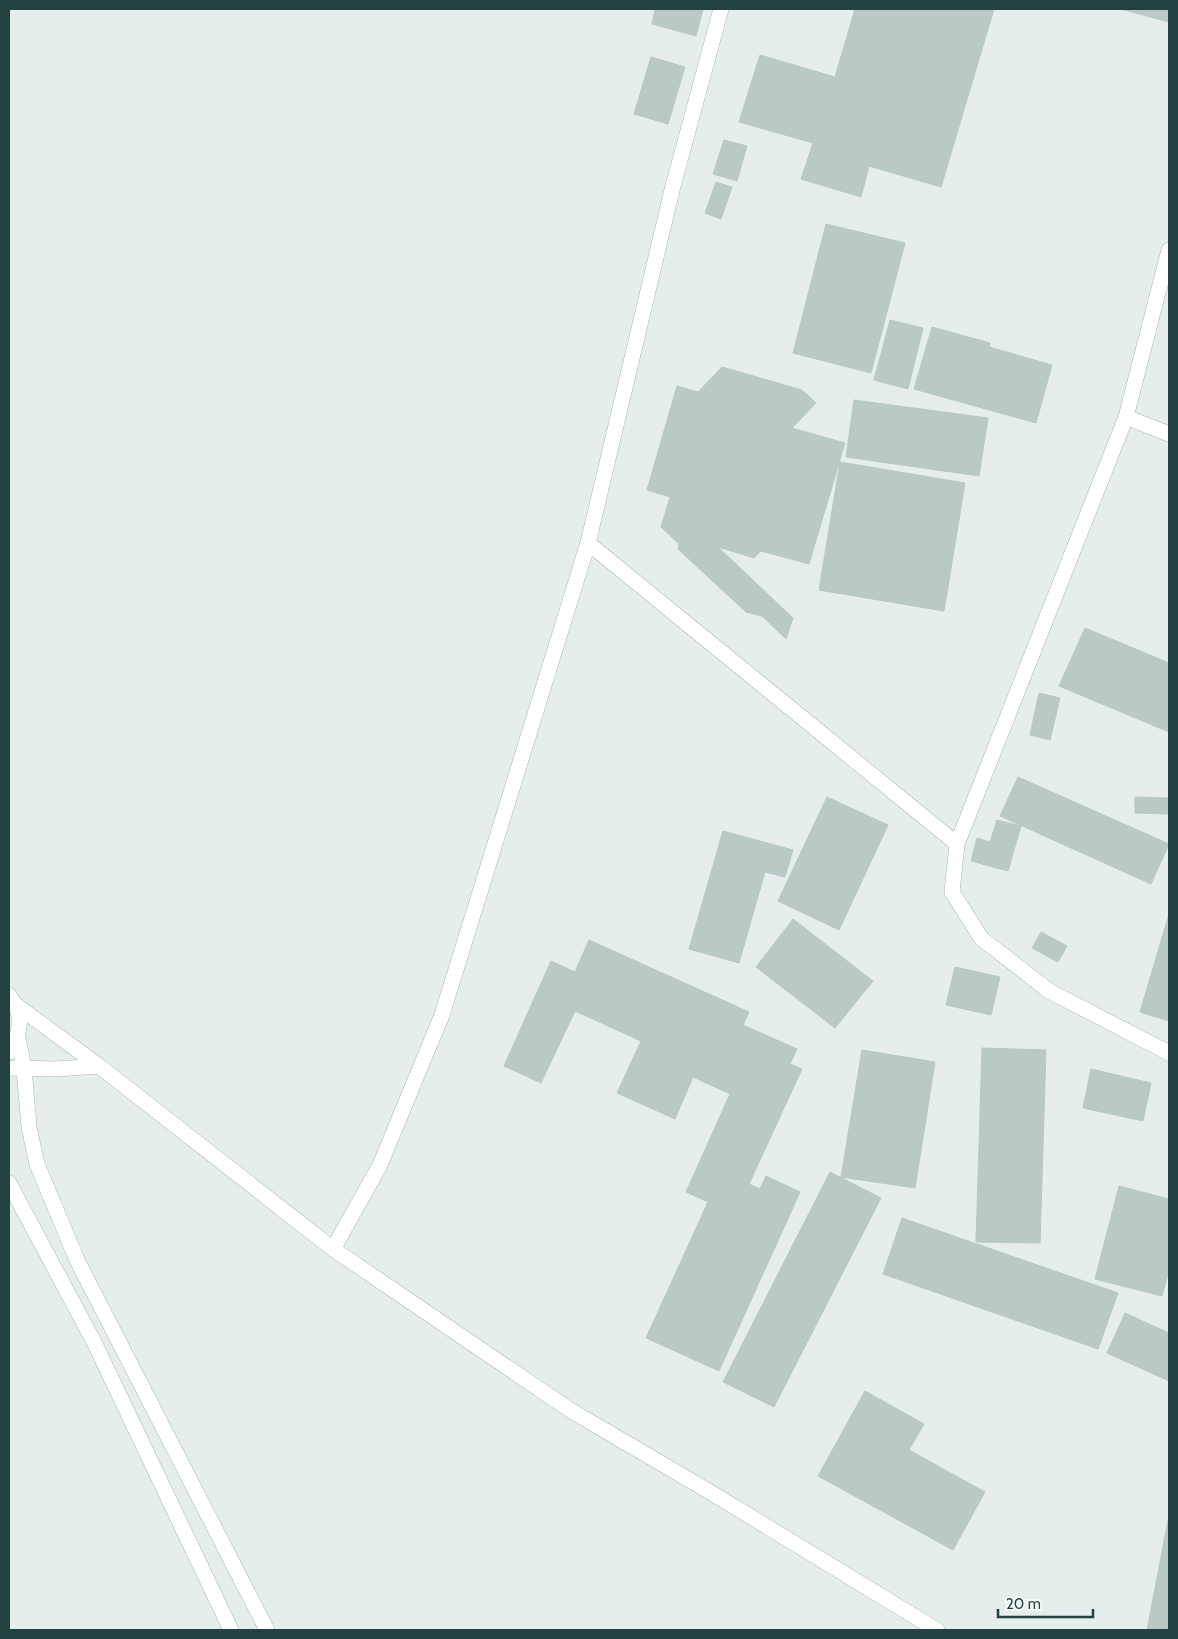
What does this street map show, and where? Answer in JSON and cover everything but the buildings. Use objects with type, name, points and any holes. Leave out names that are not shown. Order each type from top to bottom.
[{"type":"street","points":[[333,1249],[380,1165],[442,1014],[588,543],[672,190],[721,9]]},
{"type":"street","points":[[1169,250],[1126,417],[956,844],[952,892],[981,938],[1049,991],[1169,1053]]},
{"type":"street","points":[[1126,417],[1169,434]]},
{"type":"street","points":[[588,543],[956,844]]},
{"type":"street","points":[[12,1000],[100,1066],[333,1249],[570,1410],[710,1492],[937,1630]]},
{"type":"street","points":[[12,1000],[20,1022],[16,1068],[36,1164],[77,1260],[267,1630]]},
{"type":"street","points":[[9,1052],[18,1038]]},
{"type":"street","points":[[16,1068],[54,1069],[100,1066]]},
{"type":"street","points":[[9,1183],[94,1342],[231,1630]]}]
